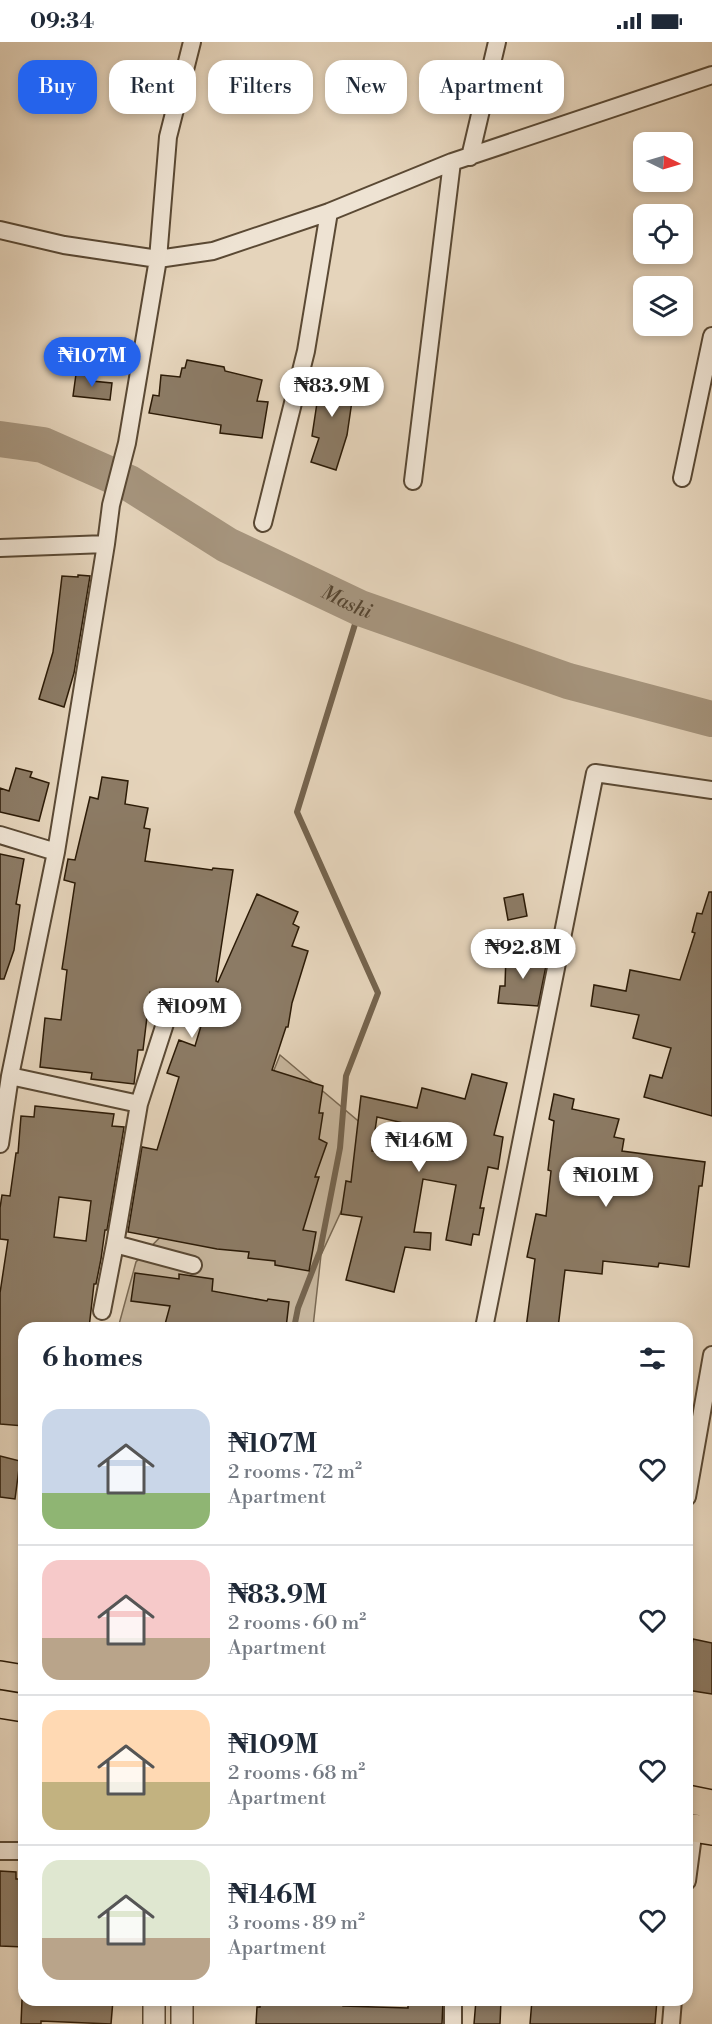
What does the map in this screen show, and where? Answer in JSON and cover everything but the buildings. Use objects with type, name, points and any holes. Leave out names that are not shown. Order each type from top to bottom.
[{"type":"highway","points":[[0,1675],[18,1678]]},
{"type":"highway","points":[[0,1704],[18,1707]]},
{"type":"highway","points":[[693,1800],[712,1804]]},
{"type":"street","points":[[0,1144],[10,1076],[56,852],[111,505],[127,443],[158,259],[168,137],[192,42]]},
{"type":"street","points":[[470,157],[497,42]]},
{"type":"street","points":[[0,230],[64,245],[158,259],[213,251],[329,212],[453,162],[712,75]]},
{"type":"street","points":[[413,481],[453,162]]},
{"type":"street","points":[[263,523],[306,351],[329,212]]},
{"type":"street","points":[[682,478],[712,336]]},
{"type":"street","points":[[0,548],[106,544]]},
{"type":"street","points":[[485,1322],[595,773],[712,790]]},
{"type":"street","points":[[0,835],[56,852]]},
{"type":"street","points":[[102,1311],[116,1244],[139,1104],[171,1005]]},
{"type":"street","points":[[10,1076],[139,1104]]},
{"type":"street","points":[[116,1244],[193,1265]]},
{"type":"street","points":[[693,1463],[712,1355]]},
{"type":"street","points":[[693,1853],[698,1829]]},
{"type":"street","points":[[0,1851],[18,1851]]},
{"type":"street","points":[[154,2006],[154,2024]]},
{"type":"street","points":[[182,2006],[182,2024]]},
{"type":"street","points":[[453,2006],[453,2024]]},
{"type":"street","points":[[671,2024],[672,2006]]},
{"type":"shaded area","points":[[280,1055],[376,1136],[321,1255],[314,1322],[120,1322],[136,1262],[240,1155]]},
{"type":"waterway","name":"Mashi","points":[[0,439],[43,445],[129,483],[227,545],[360,608],[568,681],[712,719]]},
{"type":"waterway","points":[[295,1322],[298,1308],[320,1251],[340,1148],[346,1076],[378,993],[297,812],[360,608]]}]
